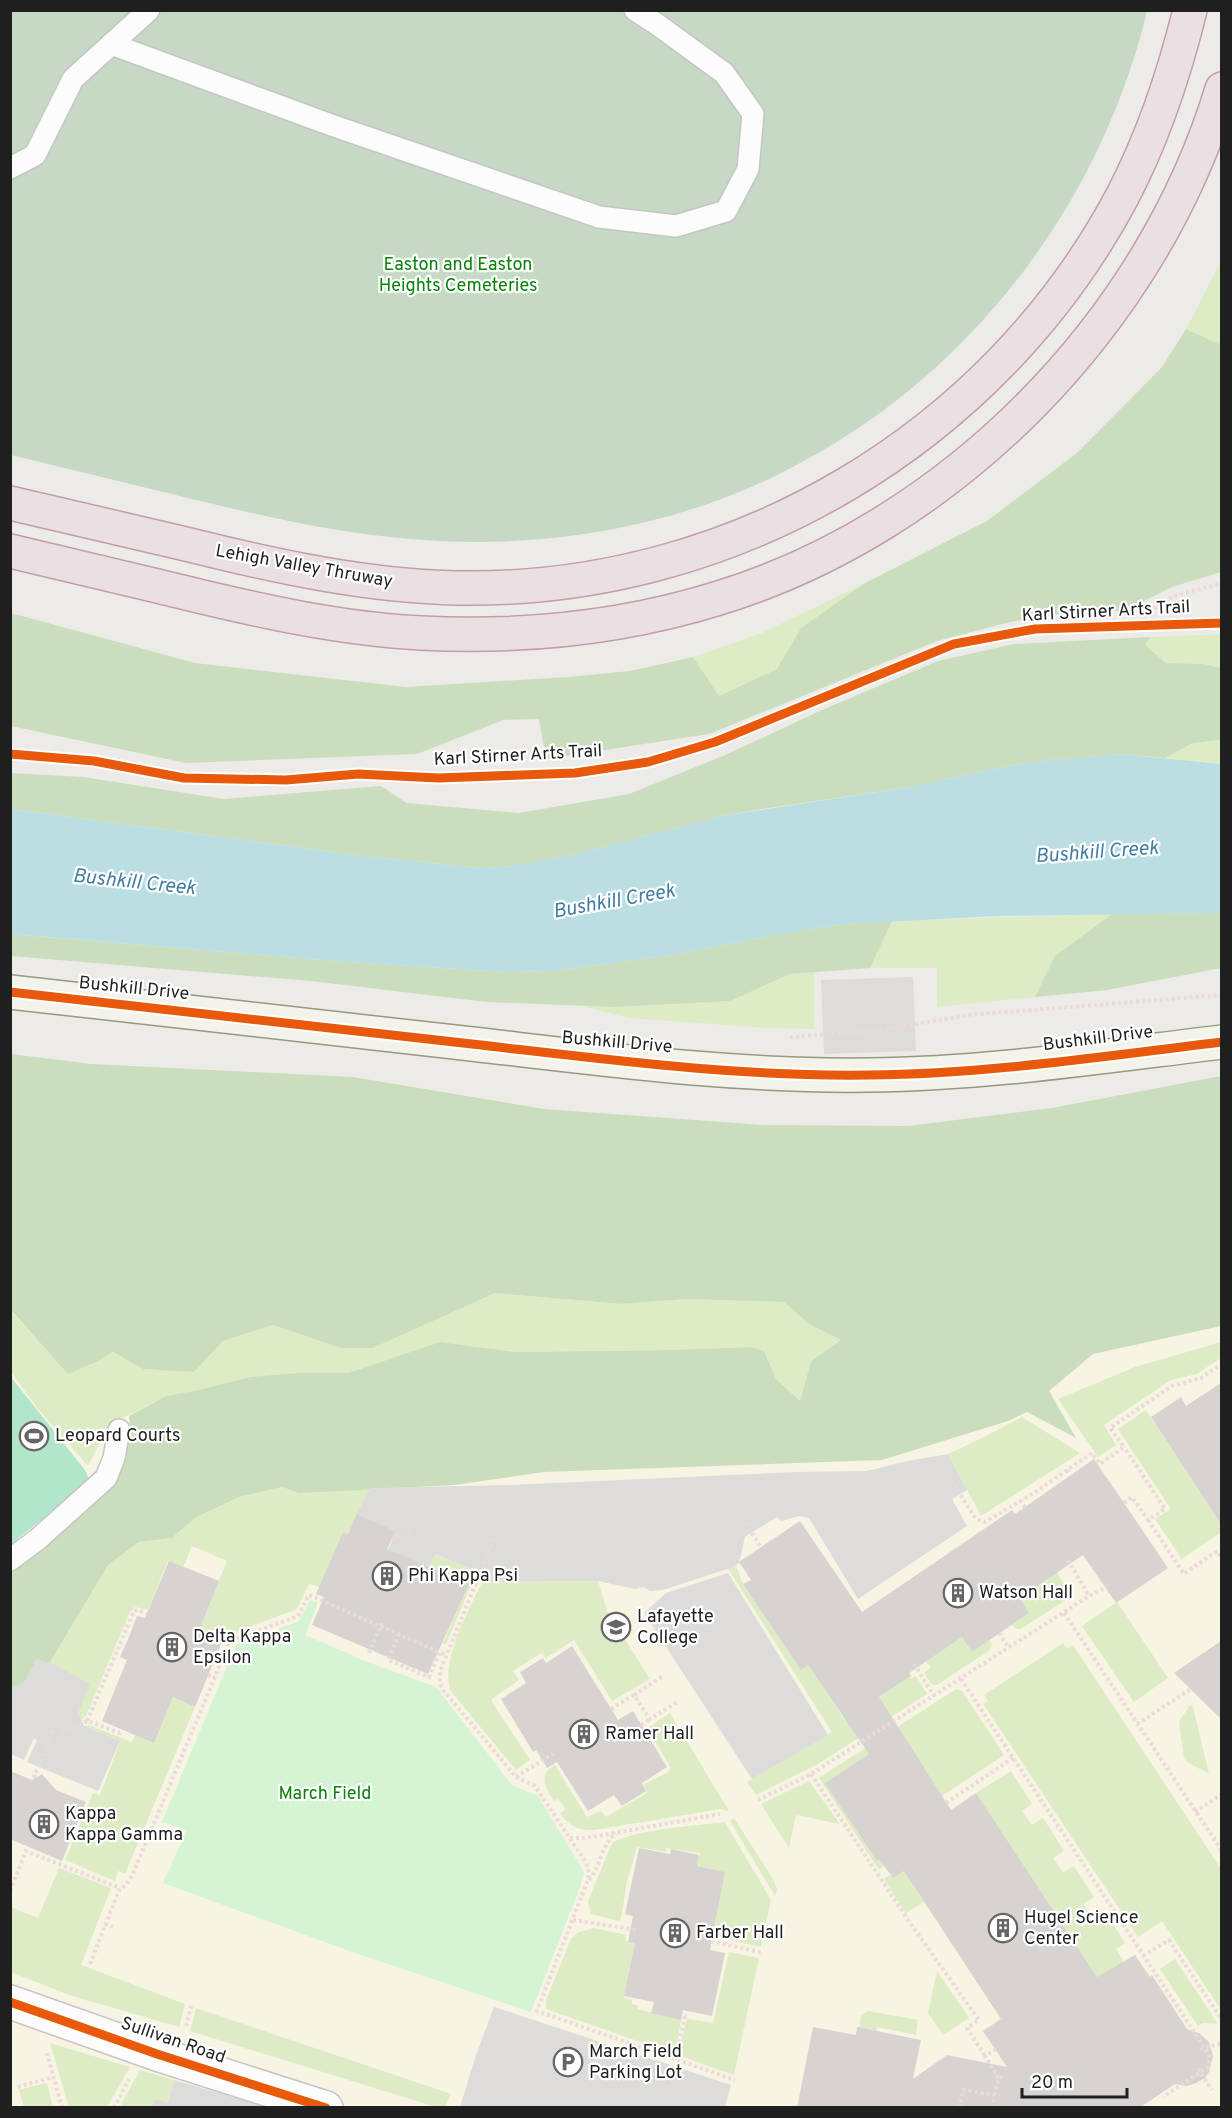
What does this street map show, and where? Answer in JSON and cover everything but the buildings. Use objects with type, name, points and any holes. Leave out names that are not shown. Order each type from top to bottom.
[{"type":"highway","name":"Lehigh Valley Thruway","points":[[10,503],[250,560],[334,576],[398,585],[460,588],[554,582],[640,568],[705,549],[753,531],[804,509],[847,485],[905,445],[952,410],[1030,331],[1076,270],[1122,198],[1145,150],[1165,96],[1190,10]]},
{"type":"highway","points":[[10,551],[241,606],[365,628],[421,633],[546,632],[607,624],[668,612],[720,598],[772,579],[826,555],[883,524],[936,487],[1029,408],[1069,365],[1138,271],[1166,223],[1192,171],[1221,88]]},
{"type":"street","name":"Bushkill Drive","points":[[10,992],[550,1053],[742,1071],[868,1075],[969,1071],[1221,1041]]},
{"type":"street","name":"Sullivan Road","points":[[10,2002],[157,2054],[326,2108]]},
{"type":"lane","points":[[10,168],[35,155],[73,79],[149,10]]},
{"type":"lane","points":[[111,44],[334,126],[599,217],[676,226],[726,211],[748,169],[753,114],[724,73],[635,10]]},
{"type":"lane","points":[[10,1560],[38,1539],[106,1478],[114,1458],[119,1430]]},
{"type":"path","points":[[1143,626],[1148,611],[1176,594],[1221,583]]},
{"type":"path","points":[[786,1037],[876,1032],[968,1015],[1221,995]]},
{"type":"path","points":[[1148,1520],[1165,1509],[1110,1428],[1172,1386],[1201,1378],[1221,1364]]},
{"type":"path","points":[[951,1480],[976,1519],[985,1522],[1092,1453],[1100,1464],[1124,1447]]},
{"type":"path","points":[[1067,1470],[1071,1476]]},
{"type":"path","points":[[1124,1503],[1132,1497],[1184,1574],[1219,1550],[1221,1558]]},
{"type":"path","points":[[1020,1500],[1025,1507]]},
{"type":"path","points":[[742,1518],[761,1547]]},
{"type":"path","points":[[392,1540],[414,1528]]},
{"type":"path","points":[[494,1539],[440,1671],[440,1684],[516,1778],[535,1786],[587,1864],[589,1874],[587,1881],[537,2012],[735,2080]]},
{"type":"path","points":[[1068,1560],[1089,1596]]},
{"type":"path","points":[[758,1800],[811,1774],[1105,1588]]},
{"type":"path","points":[[90,1964],[120,1888],[125,1886],[132,1876],[229,1643],[298,1616],[309,1595],[382,1625],[446,1655]]},
{"type":"path","points":[[62,1732],[87,1721],[134,1611],[138,1610],[147,1614]]},
{"type":"path","points":[[1064,1613],[1221,1851]]},
{"type":"path","points":[[369,1653],[382,1625]]},
{"type":"path","points":[[999,1633],[1009,1648]]},
{"type":"path","points":[[399,1634],[388,1660],[429,1677],[440,1652]]},
{"type":"path","points":[[123,1635],[129,1637]]},
{"type":"path","points":[[914,1664],[934,1696]]},
{"type":"path","points":[[208,1675],[215,1677]]},
{"type":"path","points":[[611,1709],[663,1676]]},
{"type":"path","points":[[961,1679],[1143,1956],[1156,1972],[1210,2060],[1207,2068],[1199,2070],[1163,2097]]},
{"type":"path","points":[[1137,1724],[1191,1689]]},
{"type":"path","points":[[634,1695],[650,1719]]},
{"type":"path","points":[[641,1725],[680,1701]]},
{"type":"path","points":[[87,1721],[120,1733],[122,1730]]},
{"type":"path","points":[[36,1777],[34,1776],[54,1729]]},
{"type":"path","points":[[516,1778],[552,1754]]},
{"type":"path","points":[[946,1803],[1013,1758]]},
{"type":"path","points":[[811,1774],[908,1920],[979,2019],[967,2028],[999,2079]]},
{"type":"path","points":[[1195,1812],[1221,1794]]},
{"type":"path","points":[[570,1838],[586,1838],[720,1814]]},
{"type":"path","points":[[587,1881],[593,1875],[606,1844],[616,1832]]},
{"type":"path","points":[[10,1891],[26,1851],[25,1845]]},
{"type":"path","points":[[26,1851],[120,1888]]},
{"type":"path","points":[[573,1920],[638,1930]]},
{"type":"path","points":[[105,1924],[113,1927]]},
{"type":"path","points":[[1143,1956],[1169,1940],[1221,2020]]},
{"type":"path","points":[[711,1941],[763,1953]]},
{"type":"path","points":[[183,2036],[191,2006]]},
{"type":"path","points":[[676,2060],[685,2016],[682,2015]]},
{"type":"path","points":[[1202,2048],[1221,2043]]},
{"type":"path","points":[[985,2056],[996,2049]]},
{"type":"path","points":[[46,2050],[62,2108]]},
{"type":"path","points":[[1199,2070],[1212,2090]]},
{"type":"path","points":[[993,2108],[999,2079],[1004,2076]]},
{"type":"path","points":[[18,2087],[54,2077]]},
{"type":"path","points":[[114,2108],[130,2077]]},
{"type":"path","points":[[960,2108],[963,2090],[994,2095]]},
{"type":"shaded area","points":[[913,977],[916,1051],[824,1054],[821,980]]},
{"type":"shaded area","name":"Lafayette College","points":[[11,1080],[763,1147],[1221,1100],[1221,2107],[11,2108]]},
{"type":"shaded area","points":[[948,1454],[967,1490],[952,1499],[967,1526],[858,1599],[809,1518],[799,1516],[781,1521],[777,1517],[745,1537],[739,1563],[729,1570],[663,1590],[650,1591],[644,1587],[635,1589],[598,1581],[489,1582],[484,1574],[435,1554],[429,1567],[388,1550],[396,1531],[357,1514],[370,1488],[867,1471]]},
{"type":"shaded area","points":[[728,1573],[828,1735],[752,1779],[644,1613],[666,1593]]},
{"type":"shaded area","points":[[37,1659],[50,1662],[90,1684],[78,1713],[84,1726],[120,1741],[98,1791],[27,1762],[37,1740],[34,1738],[24,1760],[11,1754],[11,1689],[25,1682]]},
{"type":"shaded area","name":"March Field Parking Lot","points":[[494,2007],[731,2085],[725,2107],[460,2107]]},
{"type":"shaded area","points":[[174,2080],[267,2107],[152,2107],[155,2098],[168,2103]]},
{"type":"green space","name":"Easton and Easton Heights Cemeteries","points":[[11,11],[1147,11],[1125,83],[1096,153],[1060,219],[1017,280],[967,337],[912,388],[851,433],[785,471],[700,507],[609,530],[516,541],[469,542],[393,538],[305,524],[11,455]]},
{"type":"green space","points":[[1221,261],[1221,345],[1186,329]]},
{"type":"green space","points":[[1186,329],[1221,345],[1221,572],[1172,587],[1120,611],[1072,612],[1010,622],[937,641],[709,734],[546,759],[539,719],[503,720],[417,754],[186,763],[11,726],[11,613],[195,663],[406,687],[630,671],[693,657],[719,696],[777,669],[801,628],[865,583],[987,521],[1077,453],[1162,367]]},
{"type":"green space","points":[[865,583],[801,628],[777,669],[719,696],[693,657],[762,633]]},
{"type":"green space","points":[[1221,634],[1221,668],[1204,664],[1166,663],[1145,645],[1150,637]]},
{"type":"green space","points":[[1150,637],[1145,645],[1166,663],[1204,664],[1221,668],[1221,740],[1193,743],[1165,758],[1122,754],[1050,760],[1008,766],[910,787],[722,816],[576,854],[513,866],[480,868],[355,855],[11,809],[10,773],[83,777],[224,799],[381,786],[407,803],[519,813],[629,794],[723,756],[822,710],[938,661],[1014,644]]},
{"type":"green space","points":[[1221,740],[1221,764],[1165,758],[1193,743]]},
{"type":"green space","points":[[1221,913],[1221,968],[1107,990],[1035,997],[1055,956],[1112,914]]},
{"type":"green space","points":[[1112,914],[1055,956],[1035,997],[937,1007],[937,968],[870,968],[892,921]]},
{"type":"green space","points":[[892,921],[870,968],[790,974],[730,1001],[614,1007],[487,1002],[311,981],[11,956],[10,934],[346,962],[504,972],[555,971],[672,955],[845,924]]},
{"type":"green space","points":[[814,972],[814,1029],[766,1028],[629,1018],[582,1006],[614,1007],[730,1001],[790,974]]},
{"type":"green space","points":[[11,1054],[91,1064],[353,1077],[544,1109],[763,1125],[908,1126],[1052,1108],[1221,1076],[1221,1326],[1093,1354],[1049,1391],[1076,1438],[1027,1412],[1008,1421],[882,1460],[544,1472],[454,1485],[299,1493],[282,1487],[239,1497],[195,1518],[172,1538],[139,1542],[108,1565],[50,1662],[37,1659],[25,1682],[11,1689],[11,1571],[92,1502],[124,1465],[130,1426],[129,1416],[166,1396],[250,1377],[298,1373],[348,1373],[440,1342],[515,1352],[752,1347],[764,1351],[776,1379],[800,1401],[811,1361],[841,1340],[809,1324],[784,1302],[687,1299],[621,1304],[495,1293],[373,1348],[340,1348],[273,1325],[223,1341],[194,1372],[143,1369],[113,1352],[68,1374],[11,1310]]},
{"type":"green space","points":[[495,1293],[621,1304],[687,1299],[784,1302],[809,1324],[841,1340],[811,1361],[800,1401],[776,1379],[764,1351],[752,1347],[515,1352],[440,1342],[348,1373],[298,1373],[166,1396],[123,1418],[107,1430],[88,1466],[38,1409],[11,1372],[10,1310],[68,1373],[96,1362],[113,1352],[143,1369],[194,1372],[223,1341],[273,1325],[340,1348],[373,1348]]},
{"type":"green space","points":[[1221,1342],[1221,1358],[1197,1374],[1171,1380],[1104,1425],[1116,1445],[1098,1457],[1058,1399],[1135,1367]]},
{"type":"green space","name":"Leopard Courts","points":[[10,1376],[85,1470],[90,1481],[11,1544]]},
{"type":"green space","points":[[1146,1410],[1221,1524],[1221,1532],[1182,1559],[1155,1519],[1171,1509],[1118,1429]]},
{"type":"green space","points":[[1022,1417],[1080,1453],[981,1516],[948,1454]]},
{"type":"green space","points":[[282,1487],[299,1493],[370,1488],[348,1534],[343,1532],[320,1587],[309,1584],[297,1609],[223,1637],[200,1628],[227,1561],[192,1546],[183,1567],[168,1561],[148,1610],[135,1607],[130,1612],[86,1716],[81,1720],[50,1662],[108,1565],[139,1542],[172,1538],[195,1518],[239,1497]]},
{"type":"green space","points":[[435,1554],[475,1570],[475,1576],[446,1644],[443,1644],[468,1585],[429,1567]]},
{"type":"green space","points":[[736,1566],[743,1584],[801,1669],[808,1665],[845,1720],[911,1676],[911,1679],[916,1676],[927,1694],[818,1764],[756,1795],[747,1782],[832,1732],[729,1570]]},
{"type":"green space","points":[[1057,1573],[1069,1591],[1069,1598],[1021,1629],[1016,1629],[1012,1625],[1029,1613],[1020,1598]]},
{"type":"green space","points":[[485,1576],[489,1582],[598,1581],[607,1611],[650,1679],[612,1701],[574,1640],[546,1658],[541,1653],[513,1671],[519,1680],[492,1699],[492,1702],[530,1760],[516,1770],[450,1690],[448,1677],[453,1647]]},
{"type":"green space","name":"March Field","points":[[310,1600],[318,1603],[305,1635],[365,1661],[436,1687],[512,1785],[538,1796],[584,1872],[531,2012],[355,1953],[163,1883],[187,1830],[162,1822],[236,1645],[299,1621]]},
{"type":"green space","points":[[1117,1602],[1168,1678],[1134,1702],[1082,1626]]},
{"type":"green space","points":[[962,1637],[972,1652],[989,1640],[992,1644],[990,1650],[937,1685],[931,1684],[924,1672],[931,1668],[926,1661]]},
{"type":"green space","points":[[1063,1643],[1067,1649],[1073,1645],[1221,1869],[1221,2010],[1162,1921],[1138,1937],[983,1704],[988,1701],[984,1695]]},
{"type":"green space","points":[[956,1689],[962,1691],[1004,1755],[942,1796],[901,1733],[826,1782],[877,1860],[880,1859],[884,1866],[879,1870],[819,1778]]},
{"type":"green space","points":[[173,1697],[195,1707],[125,1874],[118,1871],[115,1881],[65,1860],[93,1793],[100,1795],[120,1742],[84,1726],[89,1725],[132,1742],[135,1735],[154,1743]]},
{"type":"green space","points":[[1190,1705],[1193,1707],[1209,1774],[1184,1758],[1179,1722]]},
{"type":"green space","points":[[670,1713],[729,1811],[721,1809],[594,1830],[579,1829],[571,1825],[560,1814],[566,1809],[558,1799],[554,1801],[546,1787],[545,1777],[549,1769],[555,1765],[587,1817],[601,1811],[606,1817],[647,1793],[644,1784],[667,1773],[671,1768],[647,1728]]},
{"type":"green space","points":[[1011,1771],[1032,1804],[1022,1811],[1032,1825],[1043,1818],[1064,1851],[1053,1858],[1063,1872],[1074,1866],[1094,1897],[1083,1904],[1093,1919],[1105,1911],[1125,1943],[1116,1949],[1124,1962],[1110,1997],[976,1793]]},
{"type":"green space","points":[[809,1781],[840,1824],[796,1815],[789,1848],[761,1804]]},
{"type":"green space","points":[[734,1818],[773,1879],[777,1889],[775,1896],[730,1821]]},
{"type":"green space","points":[[725,1822],[771,1900],[761,1947],[713,1936],[725,1872],[697,1866],[700,1853],[666,1848],[666,1852],[637,1847],[627,1882],[621,1919],[619,1921],[591,1914],[588,1901],[612,1843],[651,1831]]},
{"type":"green space","points":[[59,1868],[111,1888],[81,1965],[185,2004],[179,2027],[69,1995],[11,1972],[11,1907],[38,1918]]},
{"type":"green space","points":[[904,1871],[924,1902],[906,1913],[884,1879],[890,1875],[893,1878]]},
{"type":"green space","points":[[594,1928],[626,1935],[625,1941],[635,1943],[624,1998],[632,2000],[632,2004],[638,2006],[638,2009],[681,2020],[677,2044],[673,2051],[669,2052],[546,2009],[546,2000],[571,1939],[579,1932]]},
{"type":"green space","points":[[729,1952],[759,1958],[734,2075],[683,2057],[680,2049],[687,2019],[713,2023]]},
{"type":"green space","points":[[1175,1959],[1218,2024],[1203,2023],[1198,2026],[1160,1969]]},
{"type":"green space","points":[[937,1971],[969,2018],[943,2035],[928,2013]]},
{"type":"green space","points":[[196,2008],[451,2094],[445,2107],[436,2107],[190,2031]]},
{"type":"green space","points":[[868,2011],[918,2020],[916,2035],[877,2027],[876,2031],[859,2028],[861,2015]]},
{"type":"green space","points":[[50,2043],[130,2067],[107,2107],[69,2107]]},
{"type":"green space","points":[[140,2070],[174,2080],[168,2103],[155,2098],[152,2107],[119,2108]]},
{"type":"green space","points":[[45,2083],[53,2107],[24,2107],[19,2090]]},
{"type":"water","name":"Bushkill Creek","points":[[1122,754],[1221,764],[1221,913],[999,916],[845,924],[672,955],[555,971],[504,972],[346,962],[11,934],[11,809],[355,855],[480,868],[513,866],[576,854],[722,816],[910,787],[1008,766]]},
{"type":"cycle path","name":"Karl Stirner Arts Trail","points":[[10,754],[94,761],[184,778],[286,780],[358,774],[438,778],[575,773],[648,762],[715,742],[954,644],[1035,629],[1222,623]]},
{"type":"cycle path","points":[[10,992],[620,1061],[769,1073],[869,1075],[957,1071],[1222,1042]]},
{"type":"cycle path","points":[[10,2002],[157,2054],[326,2108]]},
{"type":"place","name":"Leopard Courts","points":[[34,1436]]},
{"type":"place","name":"Phi Kappa Psi","points":[[387,1576]]},
{"type":"place","name":"Watson Hall","points":[[958,1593]]},
{"type":"place","name":"Lafayette College","points":[[616,1627]]},
{"type":"place","name":"Delta Kappa Epsilon","points":[[172,1647]]},
{"type":"place","name":"Ramer Hall","points":[[584,1734]]},
{"type":"place","name":"Kappa Kappa Gamma","points":[[44,1824]]},
{"type":"place","name":"Hugel Science Center","points":[[1003,1928]]},
{"type":"place","name":"Farber Hall","points":[[675,1933]]},
{"type":"place","name":"March Field Parking Lot","points":[[568,2062]]}]
